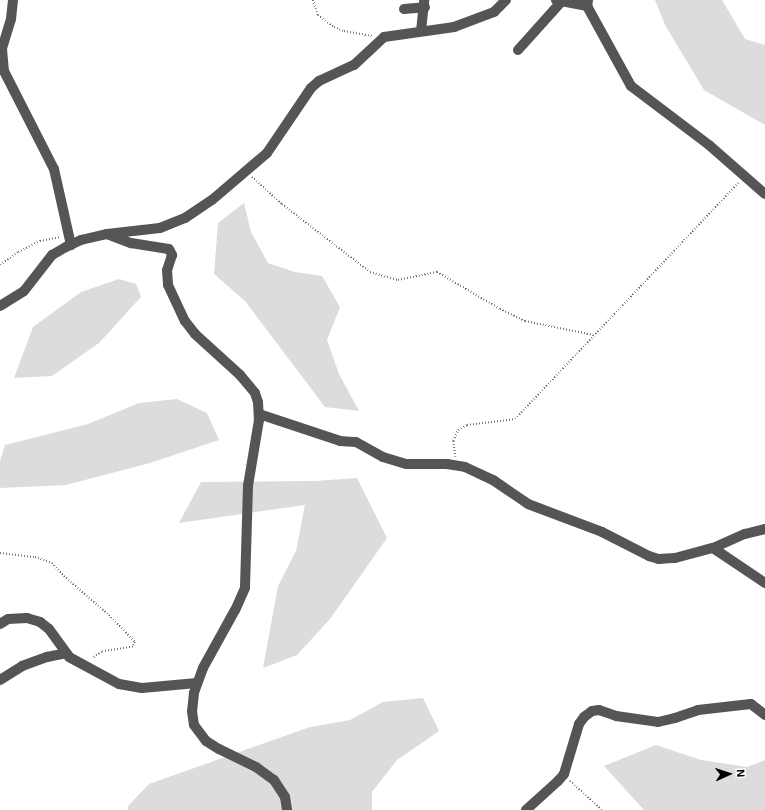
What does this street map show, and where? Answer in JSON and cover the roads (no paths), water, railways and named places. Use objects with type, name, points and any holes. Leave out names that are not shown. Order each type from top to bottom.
[{"type":"street","points":[[13,0],[11,19],[2,49],[4,70],[54,169],[70,240]]},
{"type":"street","points":[[0,306],[24,291],[52,255],[70,240],[160,228],[185,218],[212,200],[267,153],[311,88],[319,81],[354,65],[384,37],[454,26],[494,12],[506,0]]},
{"type":"street","points":[[518,50],[558,1],[588,3],[631,86],[709,145],[765,194]]},
{"type":"street","points":[[404,9],[424,3],[421,31]]},
{"type":"street","points":[[107,234],[131,243],[169,249],[172,256],[167,270],[168,285],[175,303],[195,334],[240,375],[255,393],[258,414],[248,486],[245,588],[235,610],[211,650],[197,683],[192,711],[194,725],[206,741],[218,749],[256,767],[274,780],[285,796],[287,810]]},
{"type":"street","points":[[258,414],[340,441],[356,442],[384,457],[406,464],[447,464],[465,467],[493,480],[528,504],[602,532],[649,556],[659,559],[675,558],[713,548],[745,534],[765,529]]},
{"type":"street","points":[[713,548],[765,583]]},
{"type":"street","points":[[0,624],[8,619],[27,618],[40,622],[49,629],[69,657],[85,664],[119,684],[142,688],[197,683]]},
{"type":"street","points":[[0,680],[22,666],[47,657],[67,653]]},
{"type":"street","points":[[526,810],[564,774],[579,724],[584,717],[592,711],[599,710],[616,716],[658,722],[698,710],[751,704],[765,715]]}]
